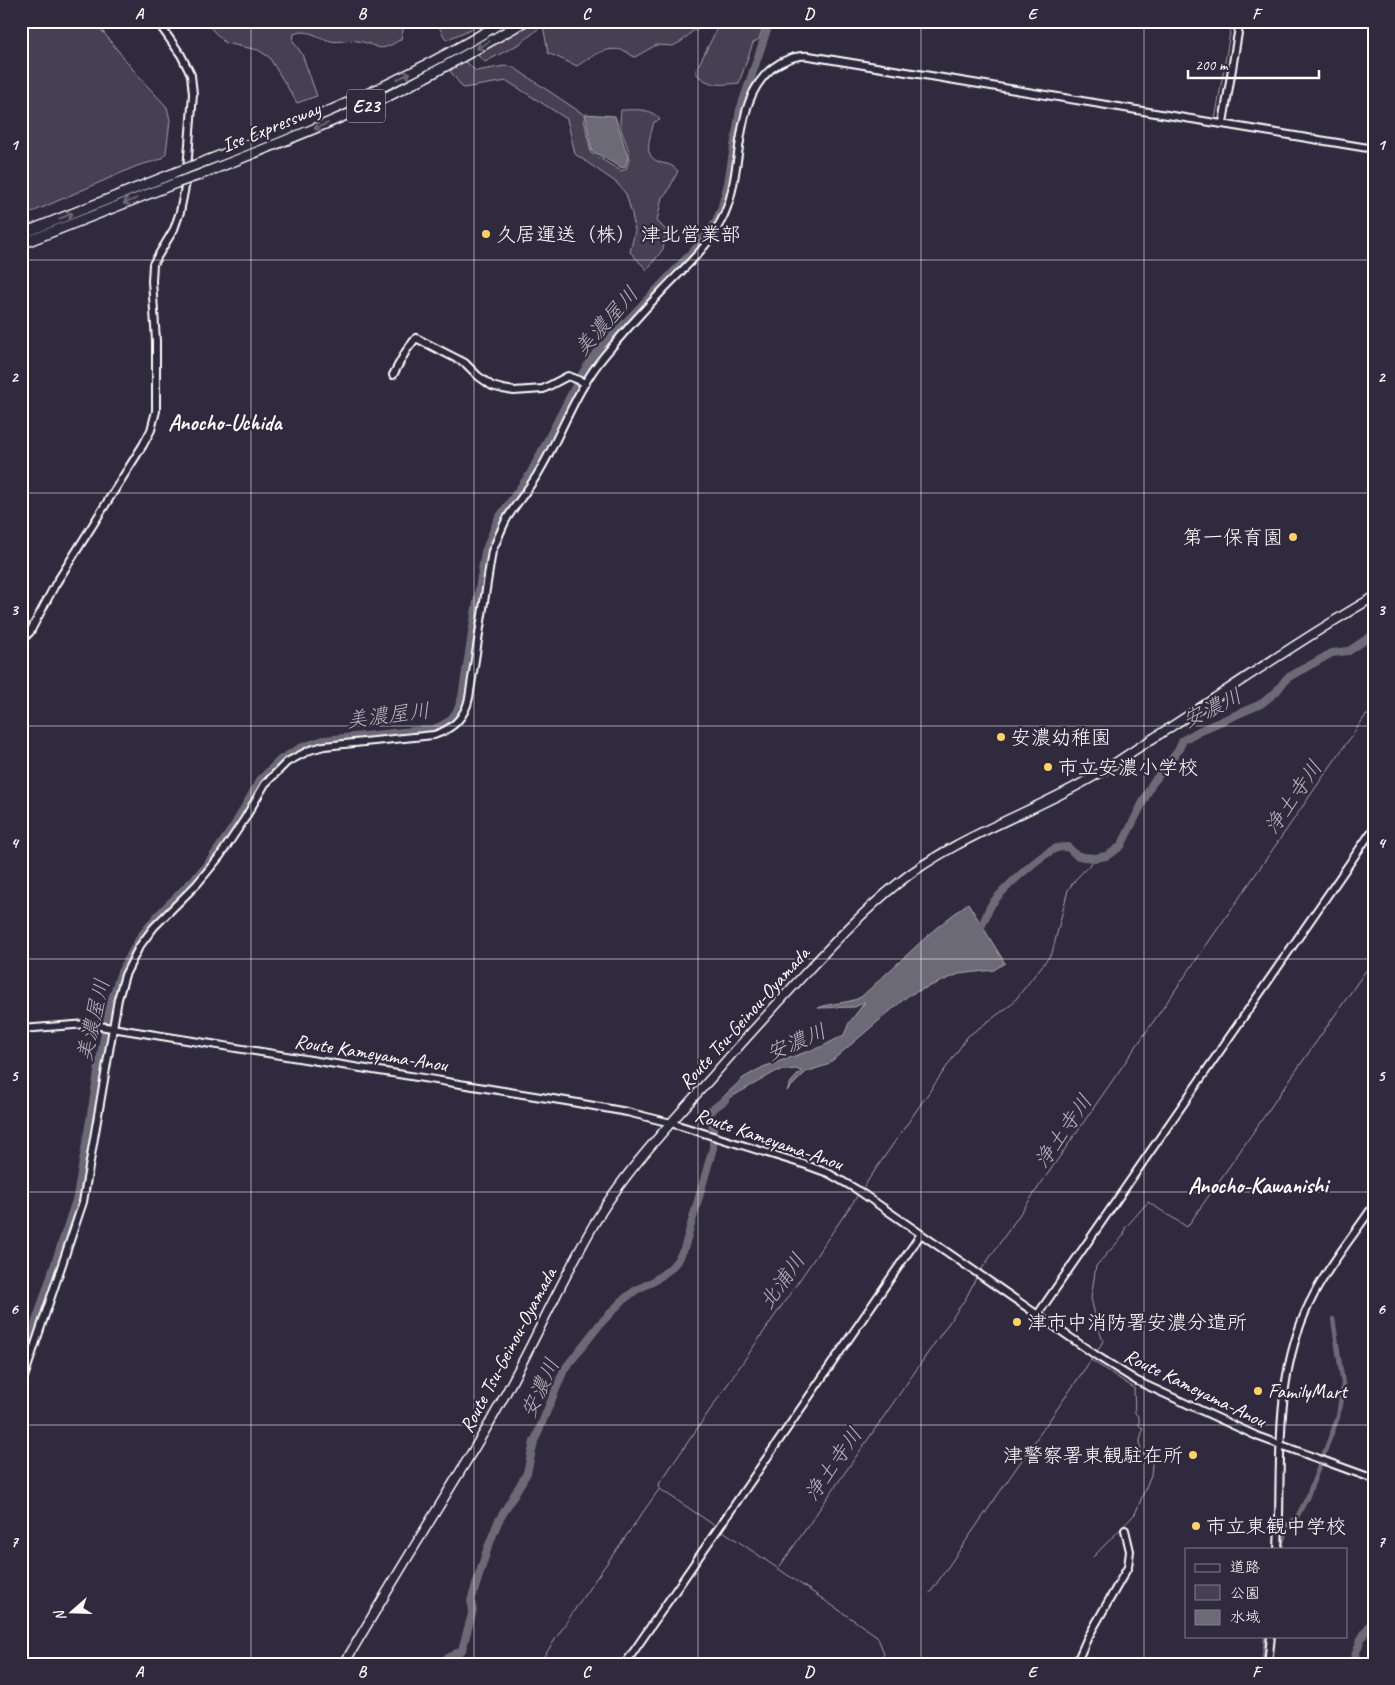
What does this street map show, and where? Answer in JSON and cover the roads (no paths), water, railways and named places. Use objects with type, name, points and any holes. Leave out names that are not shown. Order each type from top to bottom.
[{"type":"highway","name":"Ise Expressway","points":[[21,234],[284,130],[376,90],[444,56],[504,21]]},
{"type":"highway","name":"Ise Expressway","points":[[21,244],[299,135],[380,100],[525,21]]},
{"type":"main road","name":"Route Tsu-Geinou-Oyamada","points":[[344,1664],[515,1378],[594,1222],[626,1178],[671,1123],[818,959],[871,906],[900,881],[956,845],[1040,805],[1091,778],[1261,667],[1374,597]]},
{"type":"street","points":[[21,641],[30,632],[55,584],[143,445],[151,430],[156,411],[153,264],[174,229],[180,212],[186,182],[194,94],[191,75],[181,55],[157,21]]},
{"type":"street","points":[[1223,123],[1240,21]]},
{"type":"street","points":[[21,1386],[82,1202],[111,1028],[122,984],[139,947],[154,927],[197,884],[220,856],[265,784],[279,769],[296,756],[317,747],[434,735],[448,729],[462,716],[469,698],[492,551],[507,519],[541,470],[584,382],[605,355],[710,240],[728,210],[742,129],[757,85],[764,75],[785,60],[809,56],[1374,149]]},
{"type":"street","points":[[393,375],[416,338],[465,363],[492,386],[503,389],[514,391],[543,389],[564,377],[573,377],[584,382]]},
{"type":"street","points":[[1038,1314],[1374,828]]},
{"type":"street","name":"Route Kameyama-Anou","points":[[21,1029],[80,1024],[101,1026],[572,1102],[627,1112],[671,1123],[762,1151],[828,1173],[856,1189],[1093,1353],[1143,1384],[1280,1446],[1374,1479]]},
{"type":"street","points":[[1278,1548],[1280,1446],[1287,1368],[1302,1320],[1323,1279],[1374,1205]]},
{"type":"street","points":[[625,1664],[921,1234]]},
{"type":"street","points":[[1076,1664],[1087,1639],[1128,1567],[1130,1551],[1125,1530]]},
{"type":"street","points":[[1268,1664],[1270,1638]]},
{"type":"water","points":[[585,114],[615,116],[628,157],[625,167],[622,168],[592,151]]},
{"type":"water","points":[[968,903],[1005,963],[994,970],[959,974],[909,995],[827,1065],[806,1072],[787,1091],[791,1082],[801,1071],[796,1069],[777,1071],[712,1108],[743,1078],[752,1073],[763,1067],[823,1046],[844,1035],[849,1023],[865,1002],[855,1007],[818,1008],[861,997],[936,928]]},
{"type":"waterway","name":"美濃屋川","points":[[21,1367],[77,1197],[109,1008],[121,972],[141,936],[159,914],[209,862],[234,826],[260,780],[280,760],[302,747],[324,740],[433,729],[449,721],[456,713],[462,697],[485,552],[498,519],[530,474],[591,359],[698,246],[714,225],[721,210],[728,183],[740,110],[770,21]]},
{"type":"waterway","points":[[1215,120],[1232,21]]},
{"type":"waterway","name":"安濃川","points":[[975,934],[982,925],[990,907],[1002,892],[1031,865],[1050,852],[1058,848],[1068,847],[1076,855],[1096,858],[1106,856],[1121,846],[1152,784],[1178,751],[1183,740],[1261,704],[1276,692],[1287,678],[1332,653],[1349,651],[1374,634]]},
{"type":"waterway","name":"浄土寺川","points":[[979,1273],[1366,715],[1374,719]]},
{"type":"waterway","name":"北浦川","points":[[862,1189],[968,1036],[1012,1004],[1052,953],[1068,890],[1096,858]]},
{"type":"waterway","points":[[1097,1352],[1103,1341],[1091,1298],[1096,1266],[1124,1235],[1125,1228],[1148,1202],[1187,1227],[1374,959]]},
{"type":"waterway","name":"安濃川","points":[[438,1664],[462,1650],[473,1610],[471,1601],[487,1550],[498,1522],[527,1473],[534,1442],[564,1370],[600,1324],[623,1300],[670,1269],[684,1249],[713,1148],[713,1128],[709,1112],[725,1100]]},
{"type":"waterway","name":"北浦川","points":[[539,1664],[583,1597],[660,1488],[659,1484],[858,1195]]},
{"type":"waterway","name":"浄土寺川","points":[[778,1569],[966,1298],[977,1276]]},
{"type":"waterway","points":[[1280,1548],[1288,1524],[1297,1517],[1307,1498],[1338,1417],[1343,1384],[1333,1319]]},
{"type":"waterway","points":[[930,1593],[1093,1357]]},
{"type":"waterway","points":[[1091,1360],[1134,1388],[1135,1413],[1139,1417],[1139,1425],[1143,1429],[1140,1440],[1141,1453],[1153,1455],[1151,1475],[1135,1514],[1093,1557]]},
{"type":"waterway","name":"北浦川","points":[[660,1489],[717,1527]]},
{"type":"waterway","name":"北浦川","points":[[720,1529],[877,1636],[884,1653],[880,1664]]},
{"type":"waterway","points":[[1352,1664],[1361,1639],[1374,1618]]},
{"type":"waterway","points":[[1263,1664],[1266,1638]]},
{"type":"place","name":"久居運送（株） 津北営業部","points":[[486,234]]},
{"type":"place","name":"第一保育園","points":[[1293,537]]},
{"type":"place","name":"安濃幼稚園","points":[[1001,737]]},
{"type":"place","name":"市立安濃小学校","points":[[1048,767]]},
{"type":"place","name":"津市中消防署安濃分遣所","points":[[1017,1322]]},
{"type":"place","name":"FamilyMart","points":[[1258,1391]]},
{"type":"place","name":"津警察署東観駐在所","points":[[1193,1455]]},
{"type":"place","name":"市立東観中学校","points":[[1196,1526]]},
{"type":"district","name":"Anocho-Uchida","points":[[225,423]]},
{"type":"district","name":"Anocho-Kawanishi","points":[[1258,1186]]}]
